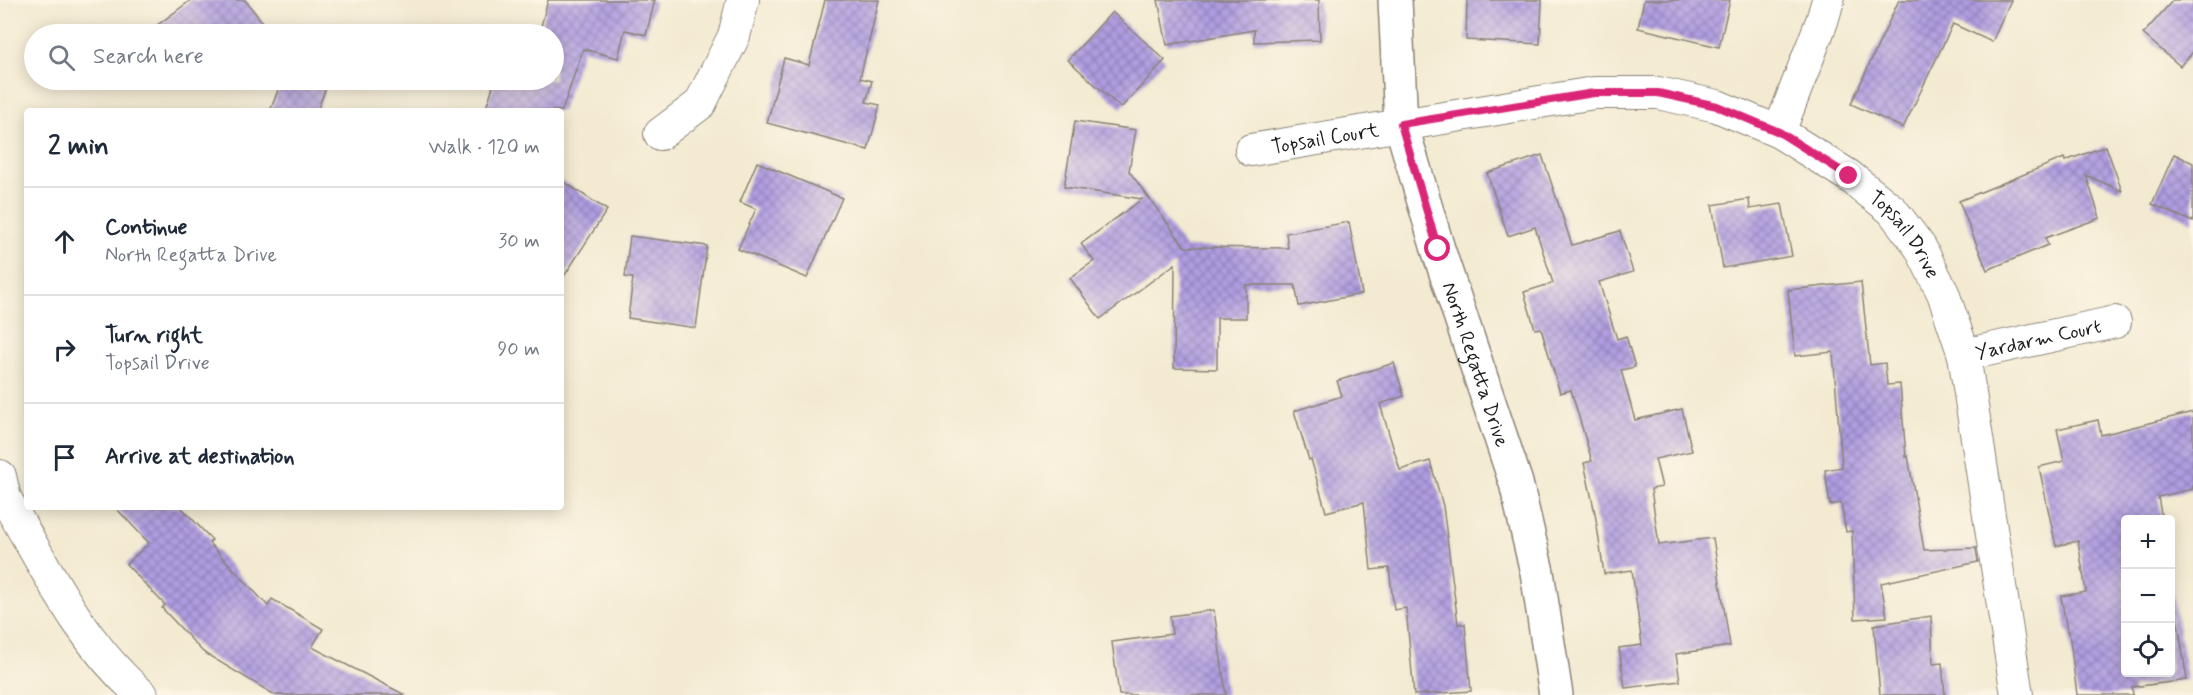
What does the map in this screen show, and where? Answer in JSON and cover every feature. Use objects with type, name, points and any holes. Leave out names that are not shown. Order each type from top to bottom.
[{"type":"street","points":[[660,134],[700,104],[734,36],[743,0]]},
{"type":"street","name":"North Regatta Drive","points":[[1395,0],[1401,124],[1438,249],[1516,483],[1537,572],[1556,695]]},
{"type":"street","points":[[1779,132],[1822,21],[1827,0]]},
{"type":"street","name":"Topsail Drive","points":[[1401,124],[1594,93],[1658,93],[1717,106],[1779,132],[1849,176],[1892,210],[1920,247],[1943,293],[1964,355],[2017,695]]},
{"type":"street","name":"Topsail Court","points":[[1251,150],[1401,124]]},
{"type":"street","name":"Yardarm Court","points":[[1964,355],[2115,322]]},
{"type":"street","points":[[0,476],[5,498],[84,634],[122,678],[142,695]]},
{"type":"building","points":[[191,0],[245,0],[264,24],[159,24]]},
{"type":"building","points":[[548,0],[655,0],[646,35],[625,30],[618,58],[583,49],[563,108],[486,108],[492,90],[564,90],[564,24],[542,24]]},
{"type":"building","points":[[825,0],[879,0],[860,78],[872,81],[866,102],[880,105],[868,150],[767,123],[784,58],[809,65]]},
{"type":"building","points":[[1158,0],[1319,0],[1320,40],[1254,42],[1254,30],[1167,45]]},
{"type":"building","points":[[1467,0],[1542,0],[1540,44],[1466,40]]},
{"type":"building","points":[[1644,0],[1730,0],[1719,47],[1638,28]]},
{"type":"building","points":[[1899,0],[2011,0],[1992,42],[1953,24],[1903,128],[1851,104]]},
{"type":"building","points":[[2173,0],[2193,0],[2193,52],[2180,66],[2143,34]]},
{"type":"building","points":[[1112,12],[1165,60],[1121,108],[1068,60]]},
{"type":"building","points":[[278,90],[325,90],[318,108],[271,108]]},
{"type":"building","points":[[1075,121],[1136,130],[1129,171],[1185,247],[1288,248],[1286,233],[1349,222],[1362,294],[1299,306],[1295,285],[1246,285],[1246,318],[1217,318],[1217,369],[1174,368],[1175,264],[1100,319],[1070,278],[1094,261],[1081,244],[1142,199],[1064,187]]},
{"type":"building","points":[[2106,146],[2122,191],[2086,175],[2100,218],[2045,238],[2048,245],[1987,270],[1959,201],[2064,158],[2065,161]]},
{"type":"building","points":[[2174,154],[2193,163],[2193,222],[2152,204]]},
{"type":"building","points":[[1542,155],[1572,245],[1620,231],[1633,272],[1599,282],[1617,339],[1626,336],[1635,367],[1621,370],[1635,420],[1682,409],[1692,451],[1655,459],[1662,487],[1651,489],[1659,545],[1713,538],[1730,646],[1676,654],[1680,681],[1625,688],[1619,648],[1642,645],[1632,570],[1604,574],[1595,513],[1584,463],[1592,461],[1571,390],[1560,393],[1541,328],[1535,329],[1524,292],[1553,283],[1535,227],[1508,236],[1487,173]]},
{"type":"building","points":[[757,162],[842,198],[807,278],[738,249],[756,209],[740,202]]},
{"type":"building","points":[[564,182],[607,210],[564,276]]},
{"type":"building","points":[[1749,199],[1750,209],[1782,204],[1792,256],[1723,268],[1712,205]]},
{"type":"building","points":[[630,236],[707,246],[696,328],[628,318],[633,278],[625,277]]},
{"type":"building","points":[[1861,282],[1870,365],[1885,363],[1887,385],[1900,384],[1906,457],[1908,456],[1924,550],[1976,548],[1978,562],[1881,583],[1887,617],[1855,619],[1852,531],[1846,532],[1841,503],[1830,505],[1825,470],[1842,467],[1833,352],[1795,356],[1788,290]]},
{"type":"building","points":[[1394,363],[1404,396],[1380,404],[1400,470],[1430,461],[1443,506],[1458,624],[1465,624],[1471,691],[1414,695],[1406,608],[1394,610],[1389,568],[1371,570],[1364,502],[1326,512],[1294,411],[1342,396],[1337,381]]},
{"type":"building","points":[[2193,412],[2193,489],[2158,497],[2161,515],[2121,515],[2121,677],[2175,677],[2175,605],[2187,680],[2132,687],[2133,695],[2077,695],[2069,631],[2067,631],[2061,596],[2086,592],[2078,541],[2056,546],[2039,467],[2064,461],[2057,429],[2098,420],[2101,435]]},
{"type":"building","points":[[118,510],[184,510],[212,540],[209,543],[268,606],[272,599],[323,629],[312,647],[405,695],[275,695],[203,652],[162,608],[165,605],[126,564],[149,543]]},
{"type":"building","points":[[1214,610],[1226,695],[1119,695],[1112,642],[1172,634],[1170,616]]},
{"type":"building","points":[[1931,616],[1933,664],[1942,663],[1945,695],[1880,695],[1874,625]]},
{"type":"route","points":[[1438,249],[1401,124],[1594,93],[1658,93],[1717,106],[1779,132],[1849,176]]}]
